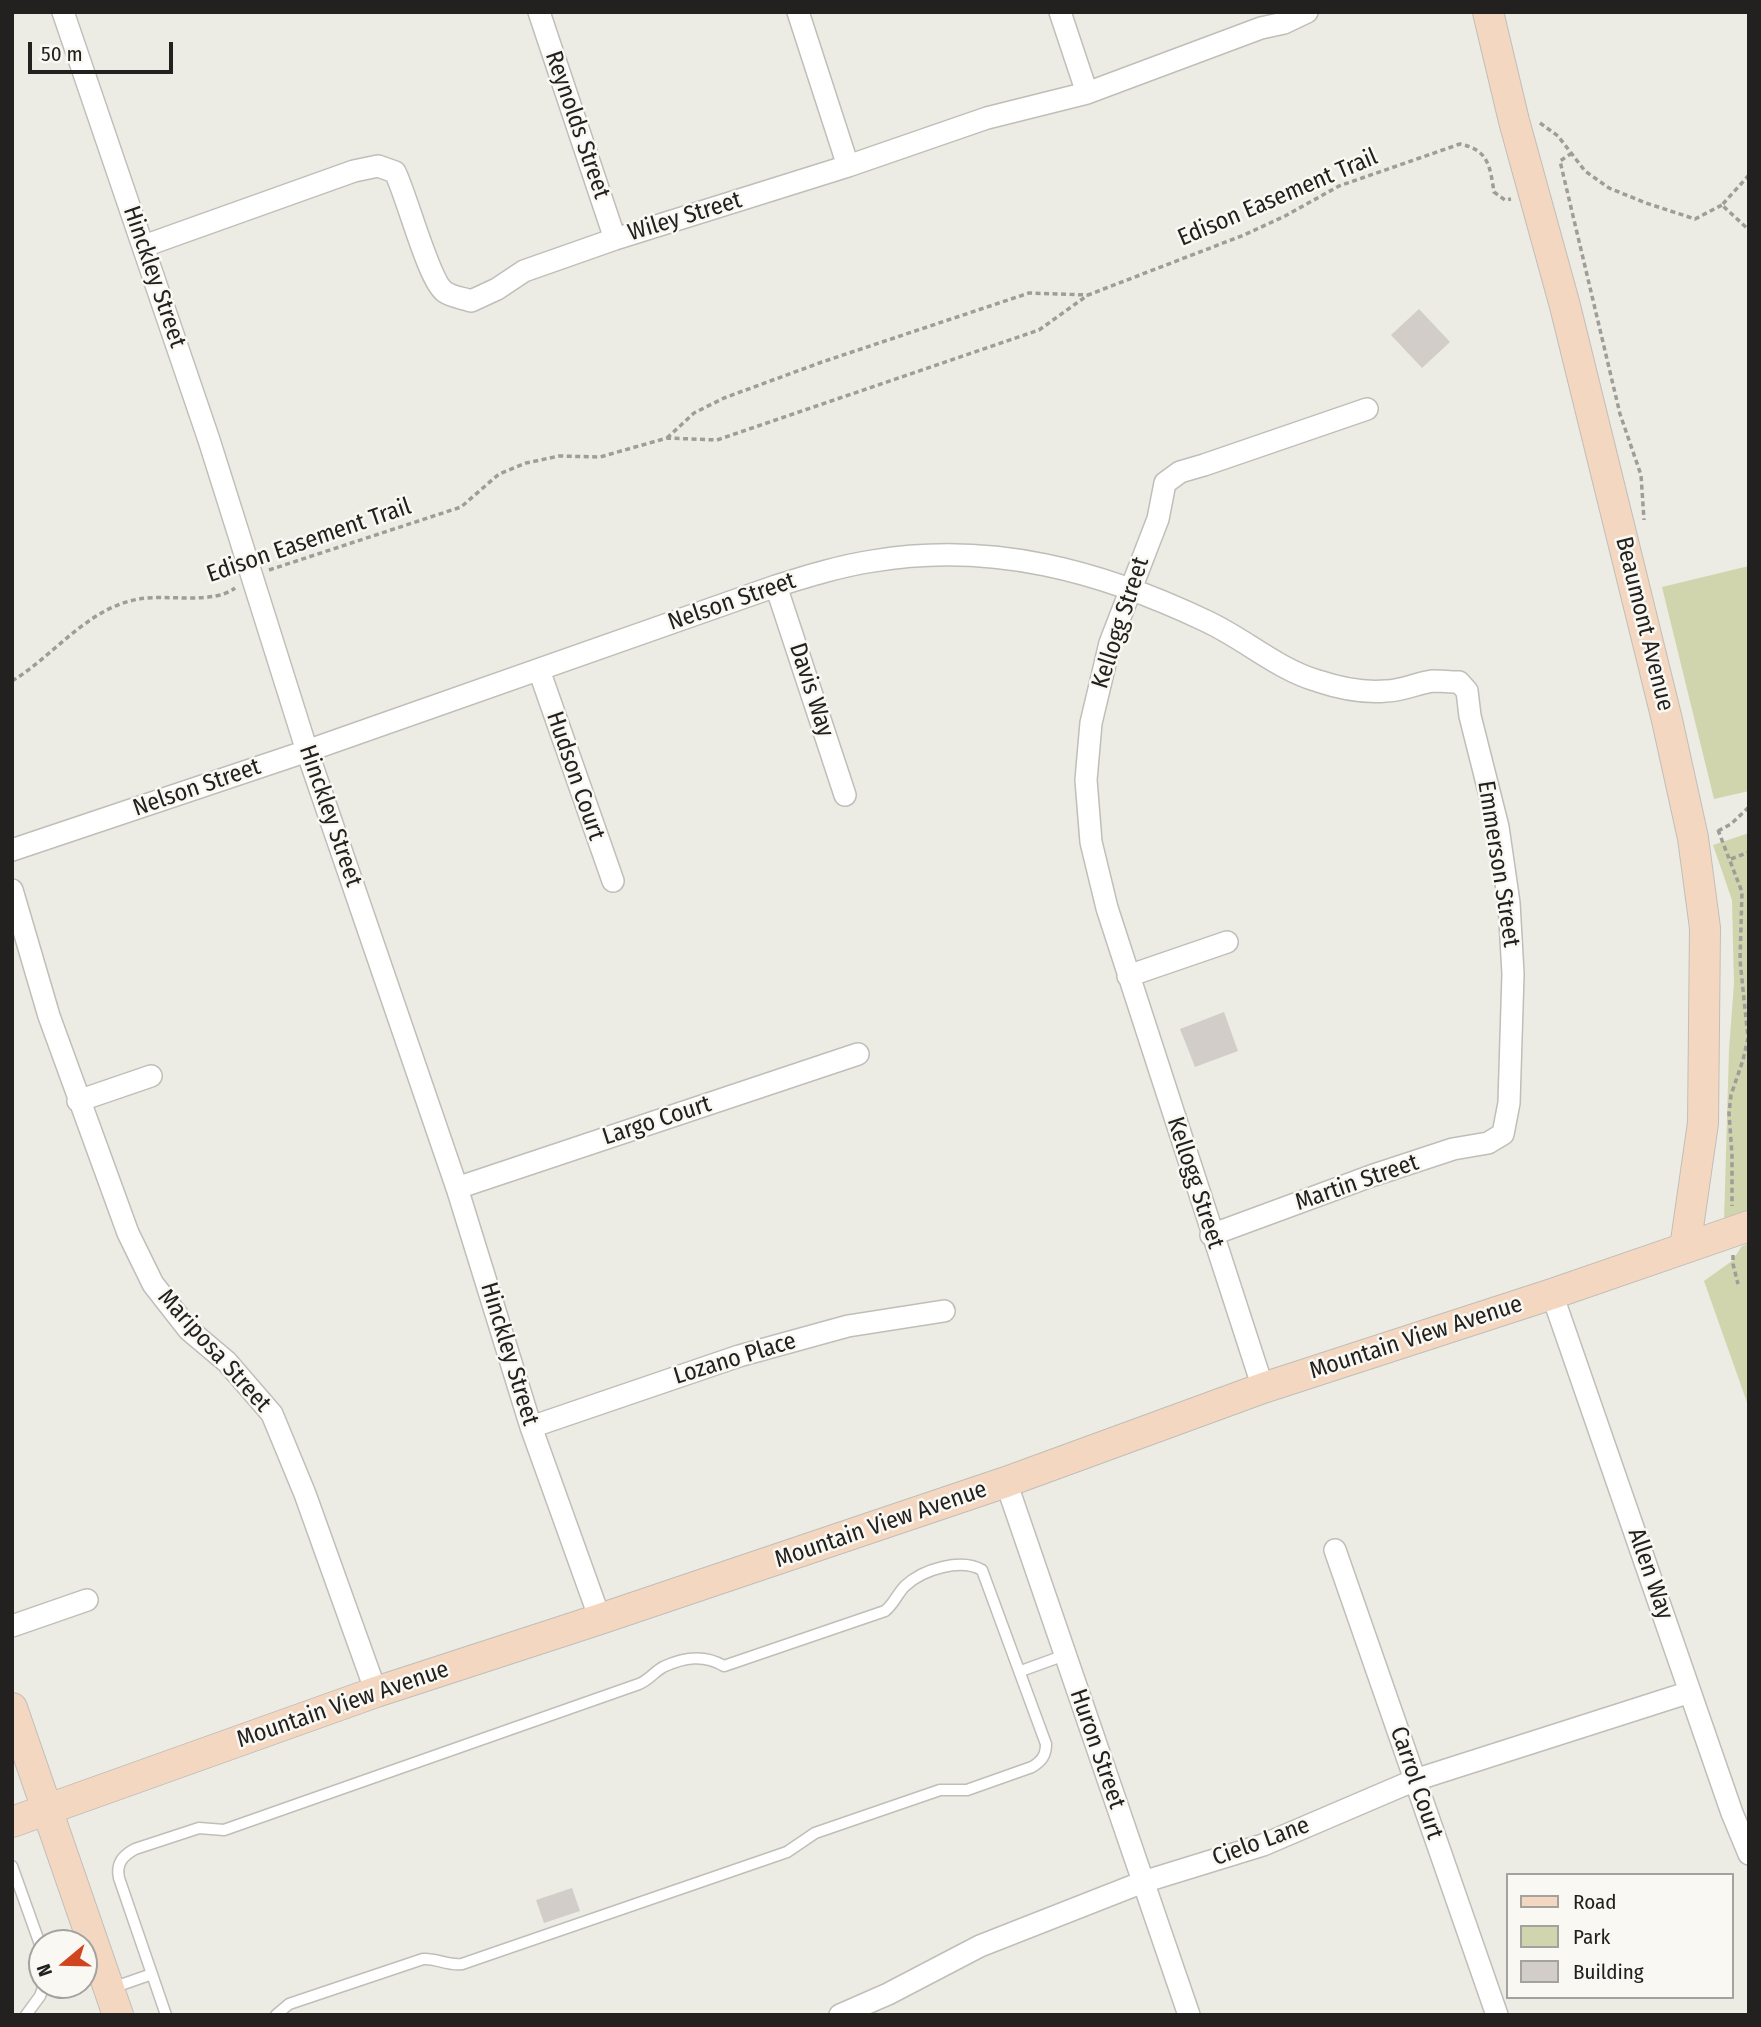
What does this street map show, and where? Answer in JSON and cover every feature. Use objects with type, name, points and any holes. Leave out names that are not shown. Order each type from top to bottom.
[{"type":"street","name":"Hinckley Street","points":[[63,12],[144,246],[307,751],[457,1188],[531,1427],[600,1619]]},
{"type":"street","name":"Reynolds Street","points":[[539,12],[615,239]]},
{"type":"street","points":[[798,12],[848,166]]},
{"type":"street","points":[[1060,12],[1087,93]]},
{"type":"street","name":"Wiley Street","points":[[144,246],[355,171],[378,166],[395,172],[403,188],[429,270],[444,292],[471,301],[497,289],[524,271],[615,239],[848,166],[987,118],[1087,93],[1261,28],[1284,23],[1307,12]]},
{"type":"street","name":"Beaumont Avenue","points":[[1488,12],[1514,121],[1569,319],[1667,720],[1693,838],[1705,928],[1703,1123],[1685,1248]]},
{"type":"street","name":"Kellogg Street","points":[[1263,1388],[1128,976],[1091,842],[1086,780],[1091,723],[1110,643],[1158,519],[1165,483],[1180,471],[1205,465],[1367,409]]},
{"type":"street","name":"Nelson Street","points":[[12,850],[307,751],[776,586],[826,571],[875,561],[948,555],[1009,558],[1069,569],[1131,588],[1209,623],[1283,667],[1318,681],[1356,690],[1386,691],[1432,681],[1459,682]]},
{"type":"street","name":"Davis Way","points":[[776,586],[845,795]]},
{"type":"street","name":"Hudson Court","points":[[539,670],[613,881]]},
{"type":"street","name":"Emmerson Street","points":[[1459,682],[1467,691],[1470,716],[1498,827],[1509,903],[1513,974],[1509,1103],[1503,1134]]},
{"type":"street","name":"Mariposa Street","points":[[12,890],[49,1016],[128,1233],[153,1284],[189,1330],[227,1362],[272,1414],[376,1692]]},
{"type":"street","points":[[1128,976],[1227,942]]},
{"type":"street","name":"Largo Court","points":[[457,1188],[858,1054]]},
{"type":"street","points":[[78,1101],[151,1076]]},
{"type":"street","name":"Martin Street","points":[[1211,1235],[1371,1176],[1453,1149],[1488,1143],[1503,1134]]},
{"type":"street","name":"Mountain View Avenue","points":[[12,1822],[376,1692],[1006,1482],[1263,1388],[1685,1248],[1741,1237]]},
{"type":"street","name":"Allen Way","points":[[1552,1294],[1749,1854]]},
{"type":"street","name":"Lozano Place","points":[[531,1427],[739,1356],[848,1326],[944,1311]]},
{"type":"street","name":"Huron Street","points":[[1006,1482],[1189,2015]]},
{"type":"street","name":"Carrol Court","points":[[1335,1550],[1497,2015]]},
{"type":"street","points":[[12,1626],[87,1600]]},
{"type":"street","name":"Cielo Lane","points":[[840,2015],[980,1947],[1143,1882],[1263,1845],[1415,1780],[1690,1692]]},
{"type":"street","points":[[12,1708],[114,2002]]},
{"type":"lane","points":[[166,2015],[117,1871],[126,1854],[135,1849],[199,1828],[224,1829],[639,1684],[662,1668],[689,1658],[714,1660],[724,1667],[873,1616],[892,1605],[906,1584],[942,1568],[961,1564],[973,1565],[982,1570],[1046,1744],[1046,1752],[1041,1762],[967,1790],[940,1790],[815,1833],[787,1852],[462,1964],[451,1965],[432,1958],[423,1959],[289,2004],[276,2015]]},
{"type":"lane","points":[[1021,1671],[1065,1656]]},
{"type":"lane","points":[[12,1866],[34,1929]]},
{"type":"lane","points":[[114,2002],[152,1974]]},
{"type":"lane","points":[[26,2015],[38,1999]]},
{"type":"path","points":[[1514,121],[1535,121],[1558,136],[1586,171],[1609,188],[1695,219],[1722,205],[1749,175]]},
{"type":"path","name":"Edison Easement Trail","points":[[12,681],[32,669],[94,616],[112,607],[137,599],[208,597],[230,592],[252,576],[461,507],[499,474],[526,463],[559,456],[600,457],[667,438],[717,440],[1039,330],[1087,295],[1244,235],[1339,186],[1460,144],[1472,146],[1482,153],[1498,197],[1505,200],[1533,191]]},
{"type":"path","points":[[1722,205],[1749,230]]},
{"type":"path","name":"Edison Easement Trail","points":[[667,438],[694,413],[724,398],[822,362],[1029,293],[1087,295]]},
{"type":"path","points":[[1693,838],[1731,824],[1749,807]]},
{"type":"path","points":[[1731,859],[1749,852]]},
{"type":"path","points":[[1738,1284],[1732,1264],[1741,1237]]},
{"type":"green space","points":[[1749,566],[1749,791],[1714,799],[1662,587]]},
{"type":"green space","points":[[1749,833],[1749,1213],[1724,1222],[1729,1050],[1734,983],[1732,900],[1713,845]]},
{"type":"green space","points":[[1749,1243],[1749,1408],[1704,1281],[1732,1261],[1742,1246]]},
{"type":"building","points":[[1419,309],[1450,342],[1422,368],[1391,335]]},
{"type":"building","points":[[1224,1012],[1238,1051],[1195,1067],[1180,1029]]},
{"type":"building","points":[[572,1888],[580,1911],[544,1923],[536,1900]]}]
